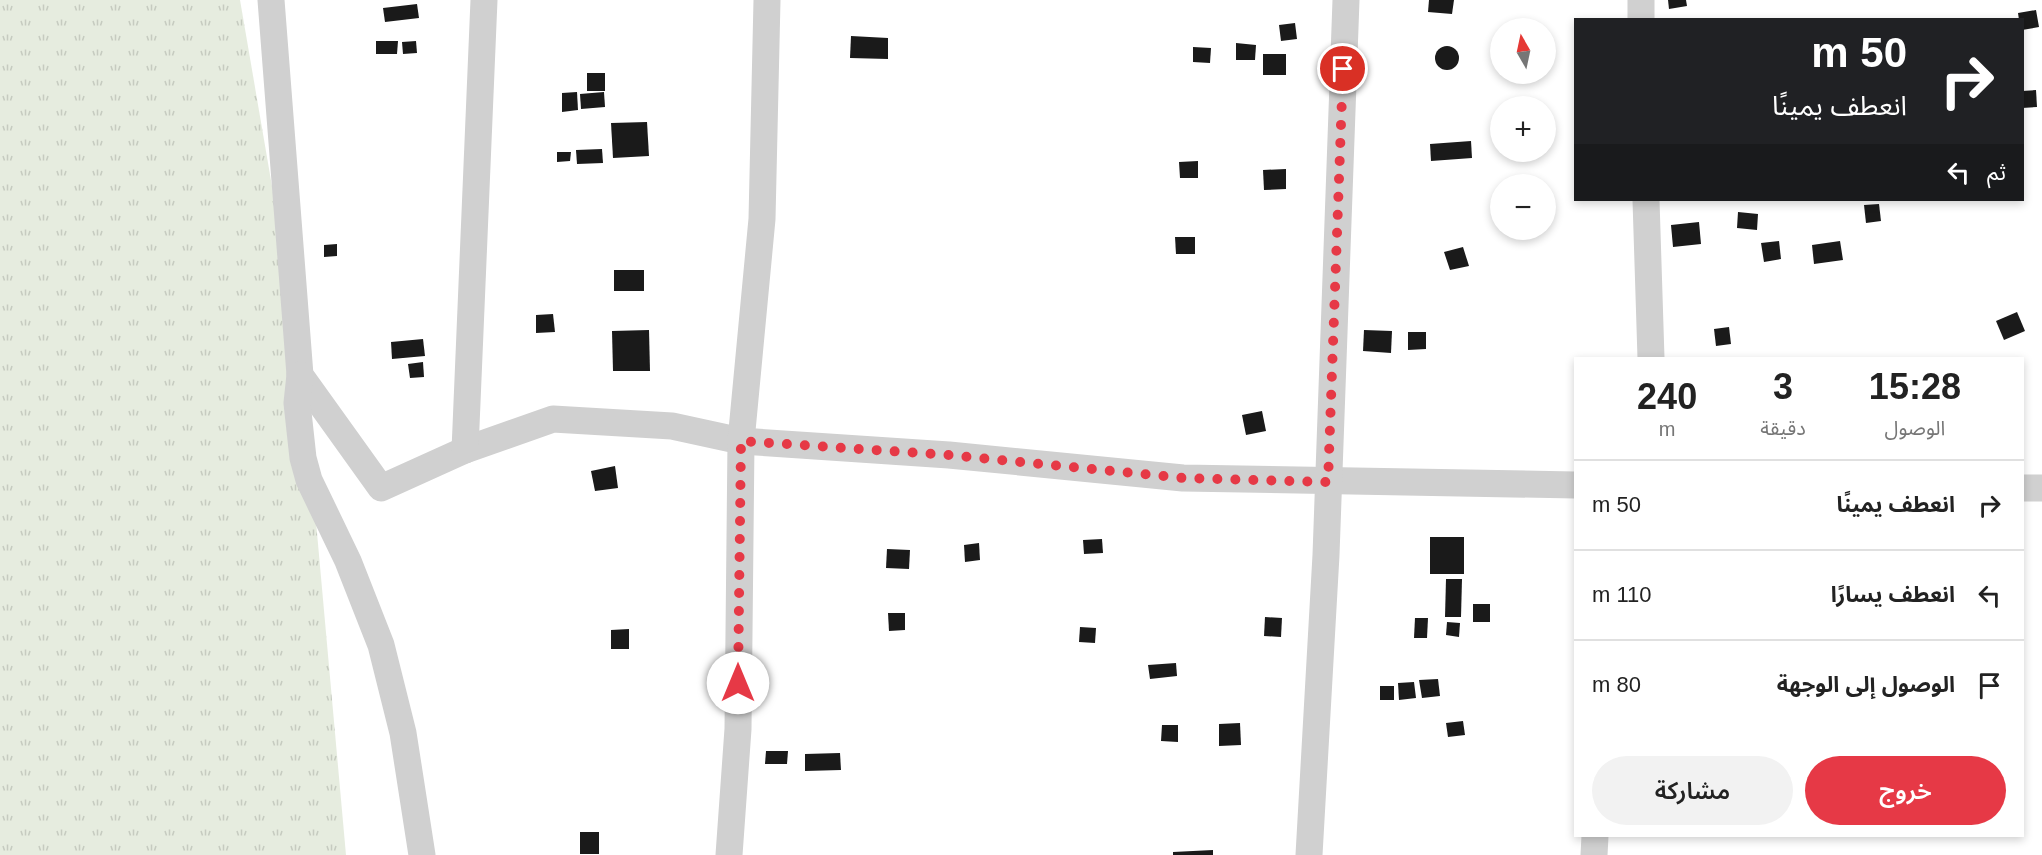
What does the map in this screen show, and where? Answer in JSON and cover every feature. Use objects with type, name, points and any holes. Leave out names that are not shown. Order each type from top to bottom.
[{"type":"street","points":[[271,0],[300,375],[297,403],[303,458],[318,501],[353,571],[381,645],[403,733],[422,855]]},
{"type":"street","points":[[465,450],[484,0]]},
{"type":"street","points":[[729,855],[738,729],[741,441],[762,219],[767,0]]},
{"type":"street","points":[[1309,855],[1328,482],[1346,0]]},
{"type":"street","points":[[1641,0],[1641,18]]},
{"type":"street","points":[[1646,201],[1651,357]]},
{"type":"street","points":[[300,375],[381,488],[465,450],[553,419],[672,426],[741,441],[949,455],[1183,478],[1574,484]]},
{"type":"street","points":[[2024,488],[2042,488]]},
{"type":"street","points":[[1594,855],[1595,837]]},
{"type":"green space","points":[[0,0],[240,0],[301,355],[346,855],[0,855]]},
{"type":"building","points":[[1429,0],[1454,0],[1452,14],[1428,12]]},
{"type":"building","points":[[1668,0],[1686,0],[1687,6],[1669,9]]},
{"type":"building","points":[[417,4],[419,18],[385,22],[383,8]]},
{"type":"building","points":[[2036,10],[2039,27],[2024,30],[2024,18],[2019,18],[2018,13]]},
{"type":"building","points":[[1295,23],[1297,39],[1281,41],[1279,25]]},
{"type":"building","points":[[851,36],[888,38],[888,59],[850,58]]},
{"type":"building","points":[[376,41],[398,41],[397,54],[376,54]]},
{"type":"building","points":[[416,41],[417,53],[403,54],[402,42]]},
{"type":"building","points":[[1236,43],[1256,45],[1255,60],[1236,60]]},
{"type":"building","points":[[1447,46],[1456,49],[1459,58],[1456,67],[1447,70],[1438,67],[1435,58],[1438,49]]},
{"type":"building","points":[[1193,47],[1211,48],[1210,63],[1193,62]]},
{"type":"building","points":[[1263,54],[1286,54],[1286,75],[1263,75]]},
{"type":"building","points":[[587,73],[605,73],[605,91],[587,91]]},
{"type":"building","points":[[2036,90],[2037,107],[2024,108],[2024,91]]},
{"type":"building","points":[[577,92],[578,110],[562,112],[562,93]]},
{"type":"building","points":[[604,92],[605,107],[581,109],[580,94]]},
{"type":"building","points":[[647,122],[649,156],[613,158],[611,123]]},
{"type":"building","points":[[1471,141],[1472,158],[1431,161],[1430,144]]},
{"type":"building","points":[[602,149],[603,163],[577,164],[576,150]]},
{"type":"building","points":[[557,152],[571,152],[570,161],[557,162]]},
{"type":"building","points":[[1198,161],[1198,178],[1180,178],[1179,162]]},
{"type":"building","points":[[1286,169],[1286,189],[1264,190],[1263,170]]},
{"type":"building","points":[[1879,204],[1881,221],[1866,223],[1864,205]]},
{"type":"building","points":[[1738,212],[1758,214],[1757,230],[1737,228]]},
{"type":"building","points":[[1699,222],[1701,244],[1673,247],[1671,225]]},
{"type":"building","points":[[1175,237],[1195,237],[1195,254],[1176,254]]},
{"type":"building","points":[[1779,241],[1781,259],[1764,262],[1761,243]]},
{"type":"building","points":[[1840,241],[1843,260],[1814,264],[1812,245]]},
{"type":"building","points":[[337,244],[337,256],[324,257],[324,245]]},
{"type":"building","points":[[1463,247],[1469,266],[1450,270],[1444,252]]},
{"type":"building","points":[[614,270],[644,270],[644,291],[614,291]]},
{"type":"building","points":[[2017,312],[2025,331],[2004,340],[1996,321]]},
{"type":"building","points":[[553,314],[555,332],[536,333],[536,315]]},
{"type":"building","points":[[1729,327],[1731,344],[1716,346],[1714,329]]},
{"type":"building","points":[[649,330],[650,371],[613,371],[612,331]]},
{"type":"building","points":[[1364,330],[1392,331],[1391,353],[1363,351]]},
{"type":"building","points":[[1408,332],[1426,332],[1426,349],[1408,350]]},
{"type":"building","points":[[423,339],[425,356],[392,359],[391,342]]},
{"type":"building","points":[[423,362],[424,377],[410,378],[408,364]]},
{"type":"building","points":[[1262,411],[1266,431],[1246,435],[1242,415]]},
{"type":"building","points":[[615,466],[618,488],[595,491],[591,471]]},
{"type":"building","points":[[1430,537],[1464,537],[1464,574],[1430,574]]},
{"type":"building","points":[[1102,539],[1103,553],[1084,554],[1083,540]]},
{"type":"building","points":[[979,543],[980,560],[965,562],[964,545]]},
{"type":"building","points":[[887,549],[910,550],[909,569],[886,568]]},
{"type":"building","points":[[1446,579],[1462,579],[1461,617],[1445,617]]},
{"type":"building","points":[[1473,604],[1490,604],[1490,622],[1473,622]]},
{"type":"building","points":[[888,613],[905,613],[905,630],[889,631]]},
{"type":"building","points":[[1265,617],[1282,618],[1281,637],[1264,636]]},
{"type":"building","points":[[1415,618],[1428,618],[1427,638],[1414,638]]},
{"type":"building","points":[[1447,622],[1460,623],[1459,637],[1446,635]]},
{"type":"building","points":[[1080,627],[1096,628],[1095,643],[1079,642]]},
{"type":"building","points":[[629,629],[629,649],[611,649],[611,630]]},
{"type":"building","points":[[1176,663],[1177,676],[1150,679],[1148,665]]},
{"type":"building","points":[[1438,679],[1440,696],[1422,698],[1419,680]]},
{"type":"building","points":[[1414,682],[1416,698],[1399,700],[1398,683]]},
{"type":"building","points":[[1380,686],[1394,686],[1394,700],[1380,700]]},
{"type":"building","points":[[1463,721],[1465,735],[1448,737],[1446,723]]},
{"type":"building","points":[[1240,723],[1241,745],[1219,746],[1219,724]]},
{"type":"building","points":[[1162,725],[1178,725],[1178,742],[1161,741]]},
{"type":"building","points":[[766,751],[788,751],[787,764],[765,764]]},
{"type":"building","points":[[840,753],[841,770],[805,771],[805,754]]},
{"type":"building","points":[[580,832],[599,832],[599,854],[580,854]]},
{"type":"building","points":[[1213,850],[1213,855],[1173,855],[1173,852]]},
{"type":"route","points":[[738,683],[741,441],[949,455],[1183,478],[1328,482],[1343,69]]}]
